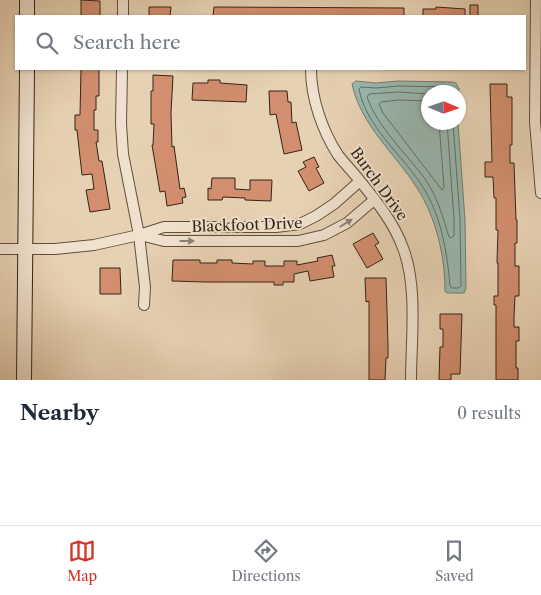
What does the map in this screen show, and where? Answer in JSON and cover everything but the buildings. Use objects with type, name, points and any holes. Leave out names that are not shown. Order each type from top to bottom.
[{"type":"street","points":[[27,0],[27,15]]},
{"type":"street","points":[[123,15],[124,0]]},
{"type":"street","points":[[536,0],[530,59],[541,193]]},
{"type":"street","points":[[24,380],[26,70]]},
{"type":"street","points":[[122,70],[121,124],[123,154],[139,235],[145,287],[144,305]]},
{"type":"street","name":"Burch Drive","points":[[311,70],[315,101],[325,128],[338,154],[391,221],[403,248],[410,272],[412,303],[411,380]]},
{"type":"street","name":"Blackfoot Drive","points":[[0,249],[55,250],[94,245],[139,235],[164,227],[276,227],[300,224],[334,204],[360,181]]},
{"type":"street","name":"Blackfoot Drive","points":[[139,235],[164,241],[298,241],[324,234],[347,223],[374,200]]},
{"type":"water","points":[[356,81],[376,83],[398,81],[456,83],[457,85],[421,85],[421,130],[459,130],[465,220],[466,288],[464,293],[447,293],[445,291],[445,278],[438,237],[424,199],[371,126],[356,99],[352,84]]}]
